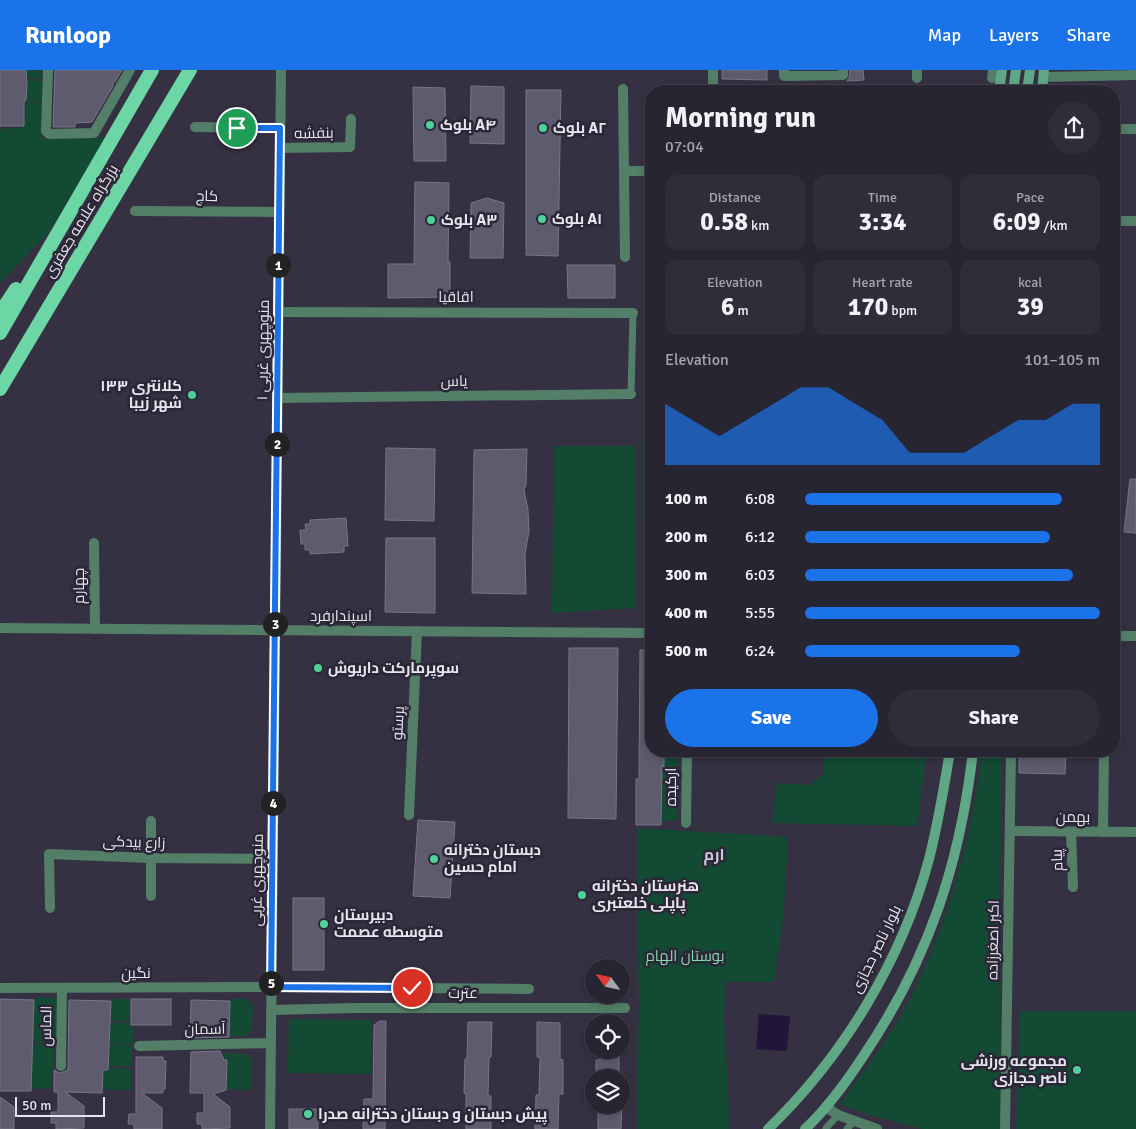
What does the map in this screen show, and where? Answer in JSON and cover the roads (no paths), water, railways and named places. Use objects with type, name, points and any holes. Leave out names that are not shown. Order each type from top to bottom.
[{"type":"highway","name":"بزرگراه علامه جعفری","points":[[0,334],[152,70]]},
{"type":"highway","name":"بزرگراه علامه جعفری","points":[[0,389],[190,70]]},
{"type":"highway","points":[[0,313],[64,224]]},
{"type":"main road","points":[[1000,85],[1002,70]]},
{"type":"main road","points":[[1014,85],[1016,70]]},
{"type":"main road","points":[[1028,85],[1030,70]]},
{"type":"main road","name":"بلوار ناصر حجازی","points":[[768,1129],[819,1074],[863,1011],[888,965],[912,910],[928,860],[942,803],[949,757]]},
{"type":"main road","points":[[805,1129],[826,1107],[880,1031],[900,998],[924,947],[943,897],[952,866],[967,794],[972,757]]},
{"type":"street","points":[[48,70],[46,131],[49,134],[94,132],[130,70]]},
{"type":"street","name":"منوچهری غربی ۱","points":[[275,630],[280,70]]},
{"type":"street","points":[[713,70],[713,85]]},
{"type":"street","points":[[784,70],[784,76],[843,75],[843,70]]},
{"type":"street","points":[[1044,73],[1136,75]]},
{"type":"street","points":[[623,89],[625,257]]},
{"type":"street","name":"بنفشه","points":[[280,148],[350,148],[351,119]]},
{"type":"street","points":[[195,127],[280,128]]},
{"type":"street","points":[[1120,129],[1136,129]]},
{"type":"street","points":[[624,170],[645,171]]},
{"type":"street","name":"کاج","points":[[135,210],[279,212]]},
{"type":"street","points":[[1120,221],[1136,221]]},
{"type":"street","name":"اقاقیا","points":[[278,312],[633,312]]},
{"type":"street","name":"یاس","points":[[277,398],[631,394]]},
{"type":"street","name":"چهارم","points":[[94,542],[95,629]]},
{"type":"street","name":"اسپندارفرد","points":[[0,628],[645,633]]},
{"type":"street","name":"منوچهری غربی","points":[[270,1129],[275,630]]},
{"type":"street","name":"پرستو","points":[[409,815],[417,631]]},
{"type":"street","points":[[1120,636],[1136,636]]},
{"type":"street","name":"ارکیده","points":[[686,823],[687,757]]},
{"type":"street","name":"اکبر اصغرزاده","points":[[1005,1129],[1011,757]]},
{"type":"street","points":[[1103,832],[1104,757]]},
{"type":"street","points":[[151,821],[151,896]]},
{"type":"street","name":"بهمن","points":[[1010,831],[1136,832]]},
{"type":"street","name":"پیام","points":[[1071,832],[1073,887]]},
{"type":"street","name":"زارع بیدکی","points":[[50,908],[49,854],[150,858],[272,859]]},
{"type":"street","name":"نگین","points":[[0,988],[271,987],[529,989]]},
{"type":"street","name":"الماس","points":[[61,1066],[62,988]]},
{"type":"street","name":"عترت","points":[[271,1010],[354,1008],[625,1008]]},
{"type":"street","name":"آسمان","points":[[139,1046],[271,1043]]},
{"type":"street","points":[[826,1107],[850,1125],[877,1129]]},
{"type":"lane","points":[[631,394],[633,312]]},
{"type":"lane","points":[[826,1129],[838,1115]]},
{"type":"place","name":"بلوک A۴","points":[[430,125]]},
{"type":"place","name":"بلوک A۲","points":[[543,128]]},
{"type":"place","name":"بلوک A۱","points":[[542,219]]},
{"type":"place","name":"بلوک A۳","points":[[431,220]]},
{"type":"place","name":"کلانتری ۱۳۳ شهر زیبا","points":[[192,395]]},
{"type":"place","name":"سوپرمارکت داریوش","points":[[318,668]]},
{"type":"place","name":"دبستان دخترانه امام حسین","points":[[434,859]]},
{"type":"place","name":"هنرستان دخترانه پاپلی خلعتبری","points":[[582,895]]},
{"type":"place","name":"دبیرستان متوسطه عصمت","points":[[324,924]]},
{"type":"place","name":"مجموعه ورزشی ناصر حجازی","points":[[1077,1070]]},
{"type":"place","name":"پیش دبستان و دبستان دخترانه صدرا","points":[[308,1114]]},
{"type":"district","name":"ارم","points":[[714,854]]},
{"type":"park label","name":"بوستان الهام","points":[[685,956]]}]
